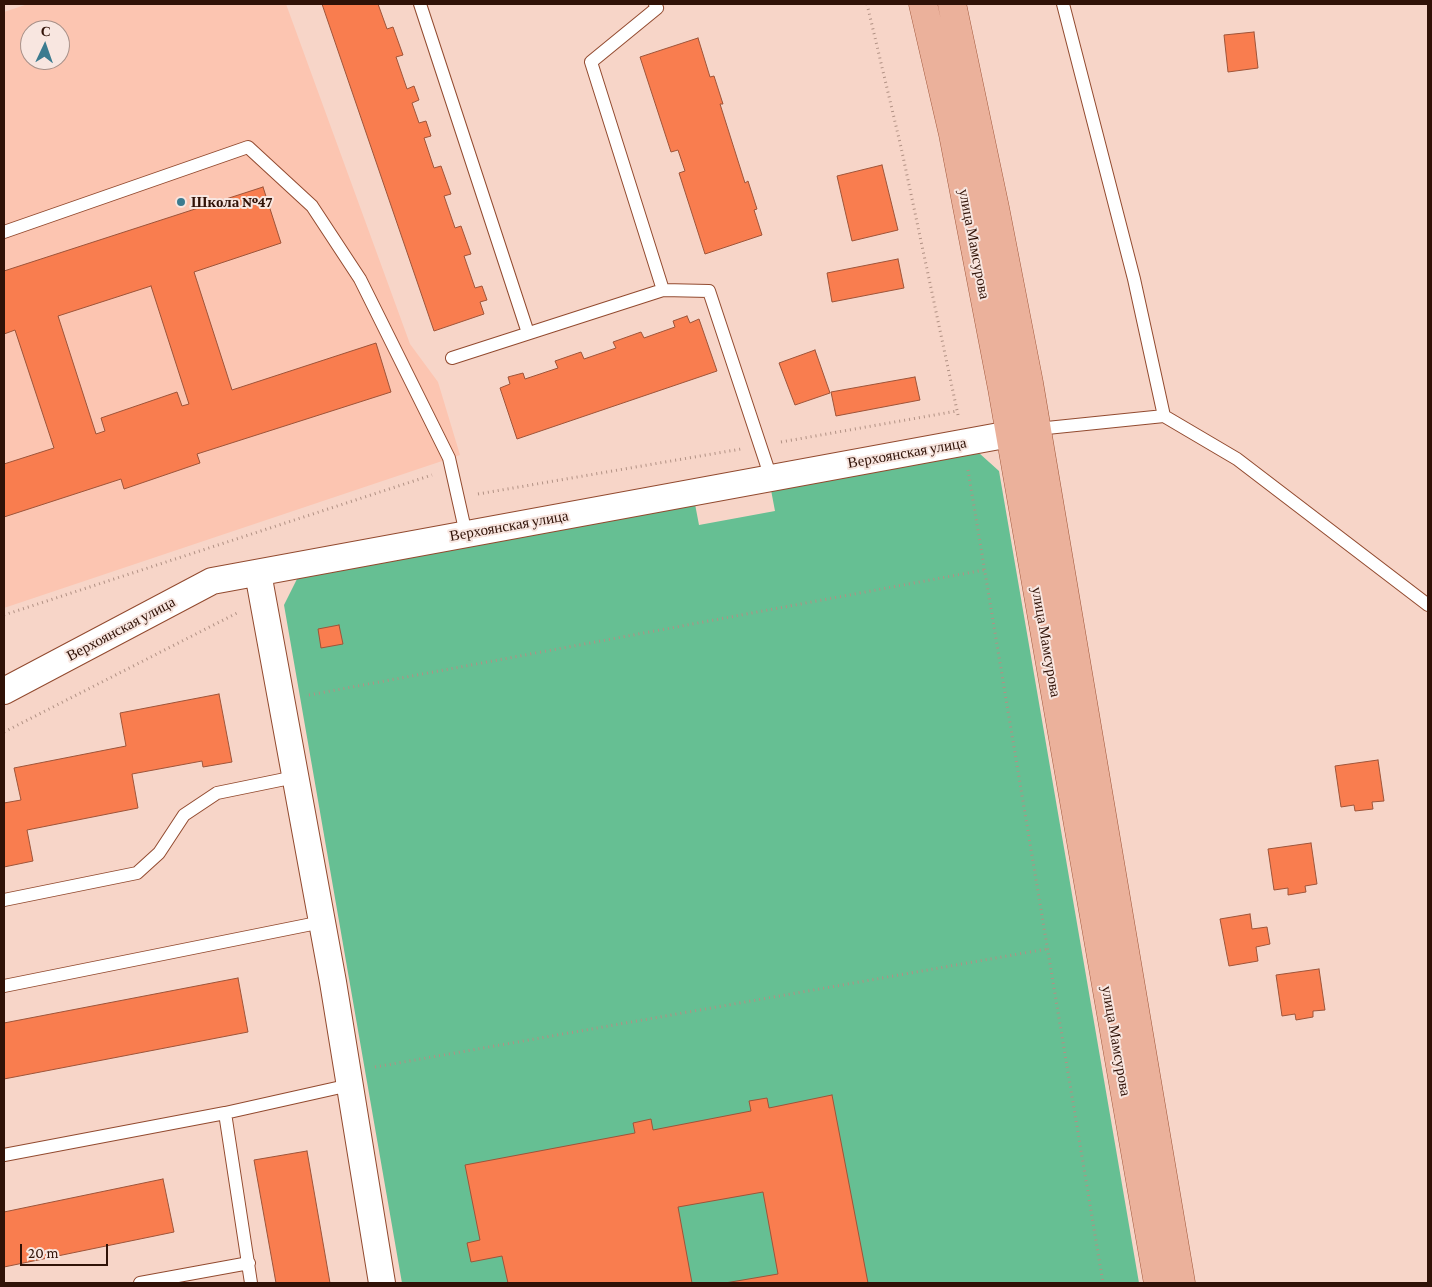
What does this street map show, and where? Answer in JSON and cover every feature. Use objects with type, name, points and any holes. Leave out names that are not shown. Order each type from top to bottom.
[{"type":"main road","name":"улица Мамсурова","points":[[923,4],[953,134],[1010,434],[1158,1283]]},
{"type":"main road","name":"улица Мамсурова","points":[[952,4],[995,208],[1037,429],[1181,1283]]},
{"type":"street","name":"Верхоянская улица","points":[[4,691],[212,581],[1037,429]]},
{"type":"street","points":[[258,573],[322,922],[382,1283]]},
{"type":"lane","points":[[420,4],[528,333]]},
{"type":"lane","points":[[655,4],[657,8],[591,62],[663,290]]},
{"type":"lane","points":[[1064,4],[1134,279],[1164,416]]},
{"type":"lane","points":[[4,232],[248,147],[312,206],[360,279],[450,458],[466,534]]},
{"type":"lane","points":[[452,358],[663,290],[710,291],[771,478]]},
{"type":"lane","points":[[1037,429],[1164,416],[1237,459],[1428,605]]},
{"type":"lane","points":[[4,900],[137,873],[159,853],[184,815],[217,794],[295,777]]},
{"type":"lane","points":[[4,986],[322,922]]},
{"type":"lane","points":[[4,1155],[225,1113],[348,1079]]},
{"type":"lane","points":[[225,1113],[251,1283]]},
{"type":"lane","points":[[140,1283],[249,1263]]},
{"type":"path","points":[[866,4],[901,147],[964,442],[1103,1283]]},
{"type":"path","points":[[458,498],[957,411]]},
{"type":"path","points":[[4,615],[452,468]]},
{"type":"path","points":[[959,474],[969,472]]},
{"type":"path","points":[[281,700],[984,570]]},
{"type":"path","points":[[4,732],[263,599]]},
{"type":"path","points":[[348,1079],[1047,949]]},
{"type":"shaded area","name":"Школа №47","points":[[28,4],[286,4],[410,344],[438,382],[460,455],[4,608],[4,12]]},
{"type":"green space","points":[[979,453],[999,471],[1139,1283],[402,1283],[284,605],[298,577],[695,504],[699,525],[775,511],[771,490]]},
{"type":"building","points":[[322,4],[378,4],[387,29],[393,27],[403,55],[396,57],[407,89],[414,86],[419,100],[412,103],[419,123],[426,121],[431,136],[424,138],[434,168],[441,166],[451,194],[444,196],[455,228],[461,226],[471,254],[464,256],[475,288],[482,286],[487,300],[480,302],[484,314],[434,331]]},
{"type":"building","points":[[1254,32],[1258,68],[1228,72],[1224,35]]},
{"type":"building","points":[[698,38],[710,77],[714,76],[723,104],[720,104],[745,183],[748,181],[757,209],[754,210],[762,235],[705,254],[679,173],[685,171],[678,150],[671,152],[640,57]]},
{"type":"building","points":[[882,165],[898,230],[852,241],[837,176]]},
{"type":"building","points":[[263,187],[281,243],[194,272],[232,390],[376,343],[391,392],[197,454],[200,463],[124,489],[121,479],[4,517],[4,464],[54,448],[15,330],[4,334],[4,271]],"holes":[[[151,286],[189,404],[182,406],[177,392],[101,418],[105,431],[96,434],[58,316]]]},
{"type":"building","points":[[898,259],[904,288],[832,302],[827,273]]},
{"type":"building","points":[[687,316],[690,323],[699,319],[717,371],[517,439],[500,388],[510,384],[508,377],[523,373],[525,379],[558,368],[555,361],[581,352],[584,359],[616,348],[613,342],[641,332],[644,338],[675,327],[673,321]]},
{"type":"building","points":[[815,350],[830,393],[795,405],[779,363]]},
{"type":"building","points":[[915,377],[920,400],[836,416],[831,392]]},
{"type":"building","points":[[339,625],[343,644],[321,648],[318,629]]},
{"type":"building","points":[[219,694],[232,762],[203,767],[202,761],[132,774],[138,808],[27,830],[33,861],[4,867],[4,803],[21,800],[14,768],[126,746],[120,713]]},
{"type":"building","points":[[1378,760],[1384,801],[1372,802],[1373,809],[1355,811],[1354,805],[1341,807],[1335,766]]},
{"type":"building","points":[[1311,843],[1317,884],[1305,886],[1306,892],[1288,895],[1288,888],[1274,890],[1268,849]]},
{"type":"building","points":[[1250,914],[1252,929],[1267,927],[1270,944],[1256,947],[1258,961],[1229,966],[1220,919]]},
{"type":"building","points":[[1319,969],[1325,1010],[1313,1011],[1313,1017],[1296,1020],[1295,1014],[1282,1016],[1276,975]]},
{"type":"building","points":[[238,978],[248,1032],[4,1079],[4,1023]]},
{"type":"building","points":[[832,1095],[868,1283],[725,1283],[778,1274],[763,1192],[678,1207],[692,1283],[508,1283],[502,1256],[471,1262],[467,1243],[480,1240],[465,1165],[635,1133],[633,1123],[651,1119],[653,1130],[751,1111],[749,1101],[767,1098],[769,1108]]},
{"type":"building","points":[[307,1151],[330,1283],[276,1283],[254,1160]]},
{"type":"building","points":[[163,1179],[174,1232],[4,1267],[4,1212]]},
{"type":"place","name":"Школа №47","points":[[181,202]]}]
